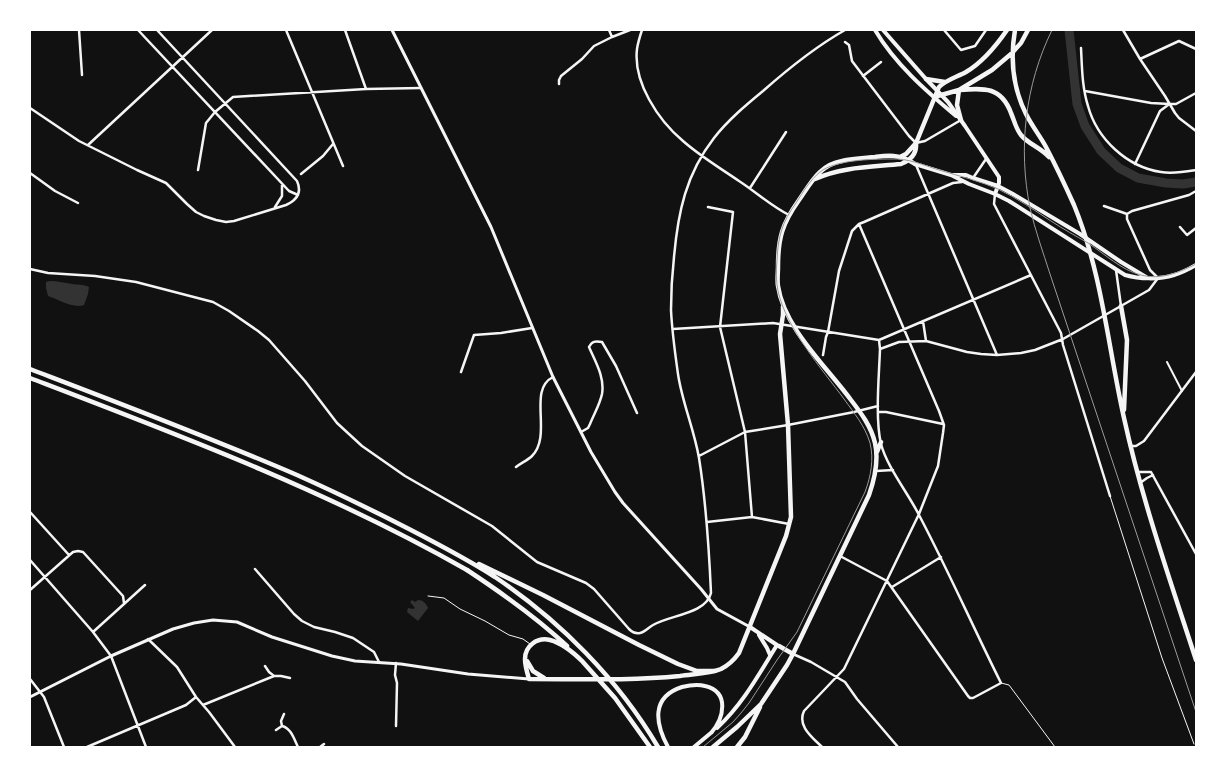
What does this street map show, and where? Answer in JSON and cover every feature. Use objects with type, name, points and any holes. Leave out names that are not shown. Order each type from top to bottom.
[{"type":"main road","points":[[875,30],[884,45],[917,82],[961,120]]},
{"type":"main road","points":[[883,30],[948,102],[987,158],[1000,181],[995,194]]},
{"type":"main road","points":[[915,164],[916,143],[937,90],[944,82],[974,67],[1000,41],[1007,30]]},
{"type":"main road","points":[[961,120],[957,106],[959,90],[1003,61],[1021,43],[1028,30]]},
{"type":"main road","points":[[1015,31],[1012,56],[1014,79],[1026,114],[1056,166],[1074,206],[1088,247],[1096,274],[1130,446],[1196,660]]},
{"type":"main road","points":[[926,79],[944,82]]},
{"type":"main road","points":[[934,97],[959,90],[980,89],[998,94],[1006,101],[1021,136],[1042,150],[1056,166]]},
{"type":"main road","points":[[900,157],[906,154],[916,143]]},
{"type":"main road","points":[[900,164],[909,160],[914,154]]},
{"type":"main road","points":[[583,662],[552,640],[540,639],[531,644],[525,655],[529,679],[634,679],[715,671],[734,659],[746,638],[786,536],[791,517],[788,425],[780,334],[783,315],[778,286],[781,232],[789,215],[823,168],[836,162],[851,159],[891,155],[900,157],[915,164],[951,175],[968,184],[995,194],[1037,218],[1116,270],[1130,276],[1158,278],[1174,275],[1196,265]]},
{"type":"main road","points":[[814,180],[826,174],[842,170],[915,164]]},
{"type":"main road","points":[[951,175],[966,176],[998,186],[1080,234],[1148,278]]},
{"type":"main road","points":[[737,747],[745,737],[761,704],[793,654],[869,495],[876,471],[877,453],[869,426],[838,382],[823,366],[794,326],[782,302]]},
{"type":"main road","points":[[1121,306],[1127,340],[1123,416]]},
{"type":"main road","points":[[30,369],[178,426],[334,492],[383,515],[464,558],[506,576],[687,668],[697,671],[715,671]]},
{"type":"main road","points":[[30,378],[265,470],[380,523],[424,545],[467,570],[550,630],[583,662],[615,698],[650,747]]},
{"type":"main road","points":[[877,453],[881,442]]},
{"type":"main road","points":[[464,558],[495,578],[564,632],[626,698],[658,747]]},
{"type":"main road","points":[[750,627],[793,654]]},
{"type":"main road","points":[[758,633],[770,656]]},
{"type":"main road","points":[[694,747],[712,733],[740,704],[778,645]]},
{"type":"main road","points":[[525,655],[530,668],[545,679]]},
{"type":"main road","points":[[687,668],[692,674]]},
{"type":"main road","points":[[667,745],[658,724],[659,707],[663,699],[671,692],[690,686],[709,687],[716,691],[721,699],[721,716],[712,733]]},
{"type":"main road","points":[[713,747],[761,704]]},
{"type":"street","points":[[79,30],[82,75]]},
{"type":"street","points":[[138,30],[289,191],[298,195]]},
{"type":"street","points":[[30,108],[79,141],[166,183],[187,204],[204,216],[226,222],[234,221],[293,201],[298,195],[299,187],[297,181],[157,30]]},
{"type":"street","points":[[88,145],[212,30]]},
{"type":"street","points":[[286,30],[343,166]]},
{"type":"street","points":[[346,30],[366,89]]},
{"type":"street","points":[[392,30],[496,236],[553,377],[604,475],[623,503],[717,608],[750,627]]},
{"type":"street","points":[[609,30],[612,37]]},
{"type":"street","points":[[559,84],[561,76],[582,59],[594,46],[630,30]]},
{"type":"street","points":[[642,30],[637,49],[640,78],[654,107],[663,120],[681,139],[702,156],[789,215]]},
{"type":"street","points":[[30,269],[48,273],[95,276],[136,282],[213,302],[229,311],[269,340],[305,381],[337,423],[362,446],[406,476],[492,526],[537,562],[594,589],[629,629],[639,634],[654,624],[701,607],[710,600],[711,593],[707,522],[699,456],[678,377],[671,312],[676,238],[681,208],[692,176],[702,156],[731,119],[805,56],[845,30]]},
{"type":"street","points":[[944,30],[961,50],[975,46],[986,30]]},
{"type":"street","points":[[1123,30],[1179,118],[1196,131]]},
{"type":"street","points":[[1140,59],[1179,41],[1196,49]]},
{"type":"street","points":[[845,42],[849,45],[852,61],[916,143],[925,141],[961,120]]},
{"type":"street","points":[[1081,48],[1088,107],[1096,125],[1115,150],[1135,164],[1160,172],[1175,173],[1196,170]]},
{"type":"street","points":[[863,76],[881,62]]},
{"type":"street","points":[[198,170],[206,123],[215,112],[233,97],[366,89],[422,88]]},
{"type":"street","points":[[1085,91],[1151,103],[1169,104],[1176,104],[1196,93]]},
{"type":"street","points":[[1135,164],[1160,111],[1169,104]]},
{"type":"street","points":[[750,188],[786,132]]},
{"type":"street","points":[[301,174],[323,156],[333,144]]},
{"type":"street","points":[[973,178],[987,158]]},
{"type":"street","points":[[915,164],[997,355]]},
{"type":"street","points":[[30,173],[55,191],[78,203]]},
{"type":"street","points":[[273,209],[282,196],[280,181]]},
{"type":"street","points":[[823,354],[839,271],[852,231],[859,224],[953,183],[961,182],[968,184]]},
{"type":"street","points":[[1104,206],[1127,214],[1189,195],[1196,191]]},
{"type":"street","points":[[995,194],[994,204],[1061,333],[1063,345],[1110,496]]},
{"type":"street","points":[[708,208],[733,212],[720,326],[745,432],[752,517]]},
{"type":"street","points":[[880,349],[899,342],[926,341],[967,352],[997,355],[1035,350],[1062,339],[1150,290],[1158,278],[1150,270],[1127,214]]},
{"type":"street","points":[[822,747],[804,728],[801,718],[804,711],[844,669],[887,581],[919,514],[938,466],[944,425],[859,224]]},
{"type":"street","points":[[1180,227],[1187,236],[1196,228]]},
{"type":"street","points":[[1116,270],[1121,306]]},
{"type":"street","points":[[673,329],[773,323],[879,340],[1031,275]]},
{"type":"street","points":[[923,321],[926,341]]},
{"type":"street","points":[[461,372],[474,335],[532,328]]},
{"type":"street","points":[[840,556],[887,581],[970,698],[1001,683],[919,514],[884,455],[878,412],[879,340]]},
{"type":"street","points":[[581,432],[588,428],[602,393],[602,379],[589,347],[594,341],[602,342],[637,413]]},
{"type":"street","points":[[1167,362],[1182,391]]},
{"type":"street","points":[[1130,446],[1136,446],[1144,441],[1196,372]]},
{"type":"street","points":[[516,467],[533,455],[539,443],[541,434],[541,392],[546,382],[553,377]]},
{"type":"street","points":[[699,456],[745,432],[878,406]]},
{"type":"street","points":[[878,412],[886,412],[944,425]]},
{"type":"street","points":[[876,471],[893,470]]},
{"type":"street","points":[[1137,472],[1151,472],[1196,554]]},
{"type":"street","points":[[1140,483],[1153,475]]},
{"type":"street","points":[[30,512],[69,556]]},
{"type":"street","points":[[707,522],[752,517],[790,524]]},
{"type":"street","points":[[30,590],[73,552],[78,551],[83,552],[123,596],[124,604]]},
{"type":"street","points":[[892,587],[941,557]]},
{"type":"street","points":[[30,560],[93,632],[111,656],[146,747]]},
{"type":"street","points":[[255,570],[302,621],[314,627],[353,638],[374,652],[379,662]]},
{"type":"street","points":[[93,632],[145,585]]},
{"type":"street","points":[[30,698],[111,656],[173,628],[214,620],[237,622],[272,637],[332,656],[468,674],[529,679]]},
{"type":"street","points":[[148,639],[177,667],[196,697],[236,747]]},
{"type":"street","points":[[793,654],[845,682],[898,747]]},
{"type":"street","points":[[396,663],[396,726]]},
{"type":"street","points":[[265,666],[274,676]]},
{"type":"street","points":[[203,705],[274,676],[290,678]]},
{"type":"street","points":[[30,679],[41,692],[64,747]]},
{"type":"street","points":[[87,747],[186,705],[196,697]]},
{"type":"street","points":[[282,726],[281,721],[284,714]]},
{"type":"street","points":[[276,730],[282,726]]},
{"type":"street","points":[[282,726],[290,731],[298,747]]},
{"type":"street","points":[[320,747],[324,744]]},
{"type":"lane","points":[[1110,496],[1162,658],[1194,744]]},
{"type":"lane","points":[[428,596],[444,598],[460,610],[531,644]]},
{"type":"lane","points":[[1001,683],[1009,685],[1055,747]]},
{"type":"shaded area","points":[[46,282],[89,287],[84,305],[70,305],[48,296]]},
{"type":"shaded area","points":[[412,600],[415,602],[418,600],[423,601],[428,608],[418,621],[407,612],[408,608],[415,608],[410,602]]},
{"type":"waterway","points":[[1069,30],[1077,104],[1085,126],[1101,151],[1119,168],[1138,178],[1166,183],[1183,184],[1196,182]]},
{"type":"tram line","points":[[703,747],[741,713],[797,632],[865,492],[870,474],[871,449],[865,431],[797,334],[782,305],[778,291],[778,244],[782,230],[791,210],[816,175],[835,165],[854,161],[874,159],[909,161],[991,186],[1025,204],[1088,243],[1120,266],[1134,273],[1156,277],[1176,273],[1196,264]]},
{"type":"railway","points":[[1052,30],[1035,73],[1026,117],[1025,163],[1030,208],[1050,274],[1196,712]]}]
